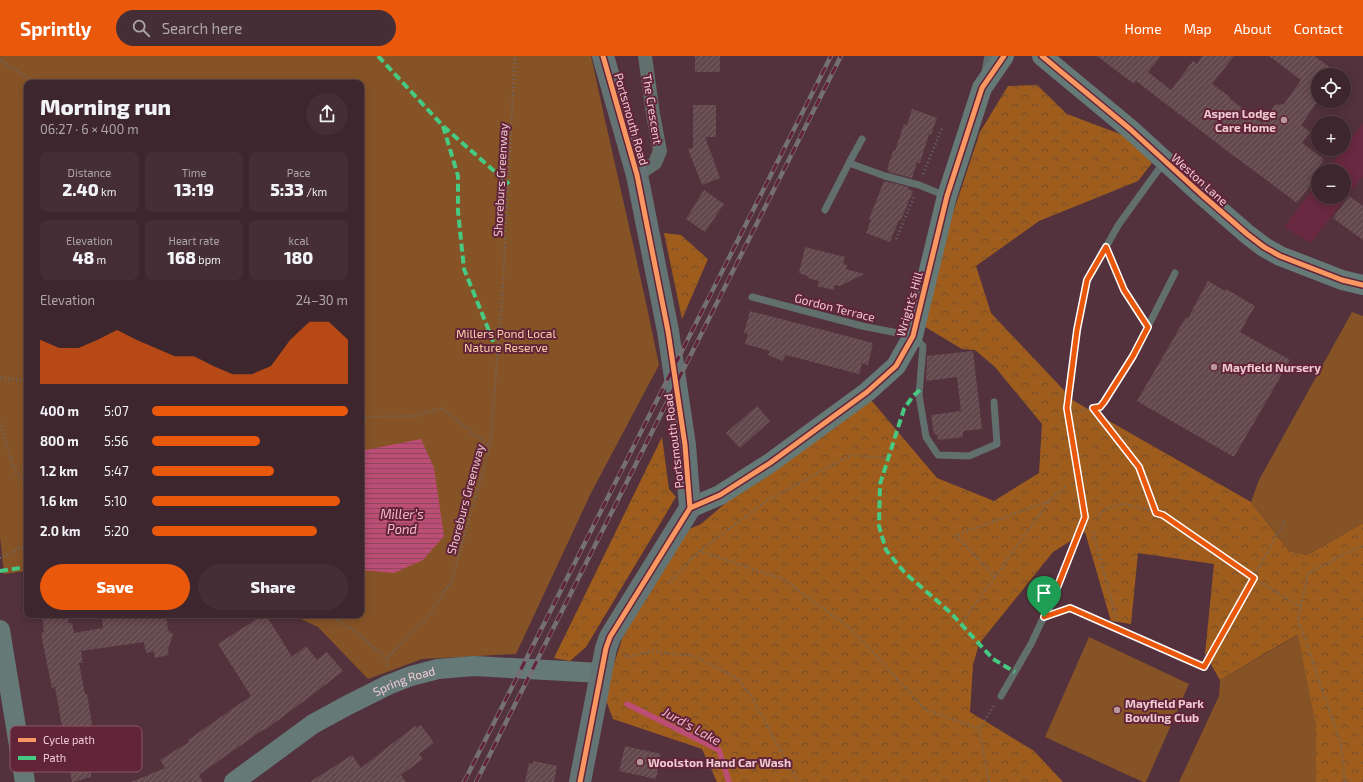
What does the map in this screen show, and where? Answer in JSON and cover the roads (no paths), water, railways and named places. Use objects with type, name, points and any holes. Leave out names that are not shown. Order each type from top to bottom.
[{"type":"main road","name":"Portsmouth Road","points":[[603,56],[637,176],[668,331],[685,445],[690,508]]},
{"type":"main road","points":[[580,782],[606,648],[610,637],[690,508]]},
{"type":"street","name":"The Crescent","points":[[637,176],[656,162],[660,151],[645,56]]},
{"type":"street","name":"Wright's Hill","points":[[690,508],[720,495],[764,467],[867,392],[896,366],[913,336],[947,196],[982,88],[1004,56]]},
{"type":"street","name":"Weston Lane","points":[[1042,56],[1130,129],[1230,219],[1264,246],[1280,256],[1342,280],[1363,285]]},
{"type":"street","points":[[0,630],[16,726]]},
{"type":"street","name":"Spring Road","points":[[234,782],[313,724],[388,685],[411,676],[438,669],[474,666],[601,673]]},
{"type":"street","points":[[23,772],[25,782]]},
{"type":"lane","points":[[982,88],[988,56]]},
{"type":"lane","points":[[825,210],[862,139]]},
{"type":"lane","points":[[1001,696],[1031,644],[1044,617],[1085,517],[1067,408],[1077,330],[1087,280],[1119,224],[1165,160]]},
{"type":"lane","points":[[849,163],[885,176],[919,185],[947,196]]},
{"type":"lane","points":[[1106,247],[1124,290],[1148,327]]},
{"type":"lane","points":[[1133,356],[1175,273]]},
{"type":"lane","name":"Gordon Terrace","points":[[752,297],[862,326],[913,336]]},
{"type":"lane","points":[[913,336],[923,346],[919,395],[926,437],[938,455],[969,456],[997,444],[994,402]]},
{"type":"water","name":"Miller's Pond","points":[[421,439],[434,468],[444,536],[423,560],[394,573],[364,570],[364,450]]},
{"type":"waterway","name":"Jurd's Lake","points":[[627,704],[719,750],[729,782]]},
{"type":"railway","points":[[464,782],[831,56]]},
{"type":"railway","points":[[476,782],[841,56]]},
{"type":"place","name":"Aspen Lodge Care Home","points":[[1284,120]]},
{"type":"place","name":"Mayfield Nursery","points":[[1214,367]]},
{"type":"place","name":"Mayfield Park Bowling Club","points":[[1117,710]]},
{"type":"place","name":"Woolston Hand Car Wash","points":[[640,762]]},
{"type":"park label","name":"Millers Pond Local Nature Reserve","points":[[506,340]]}]
